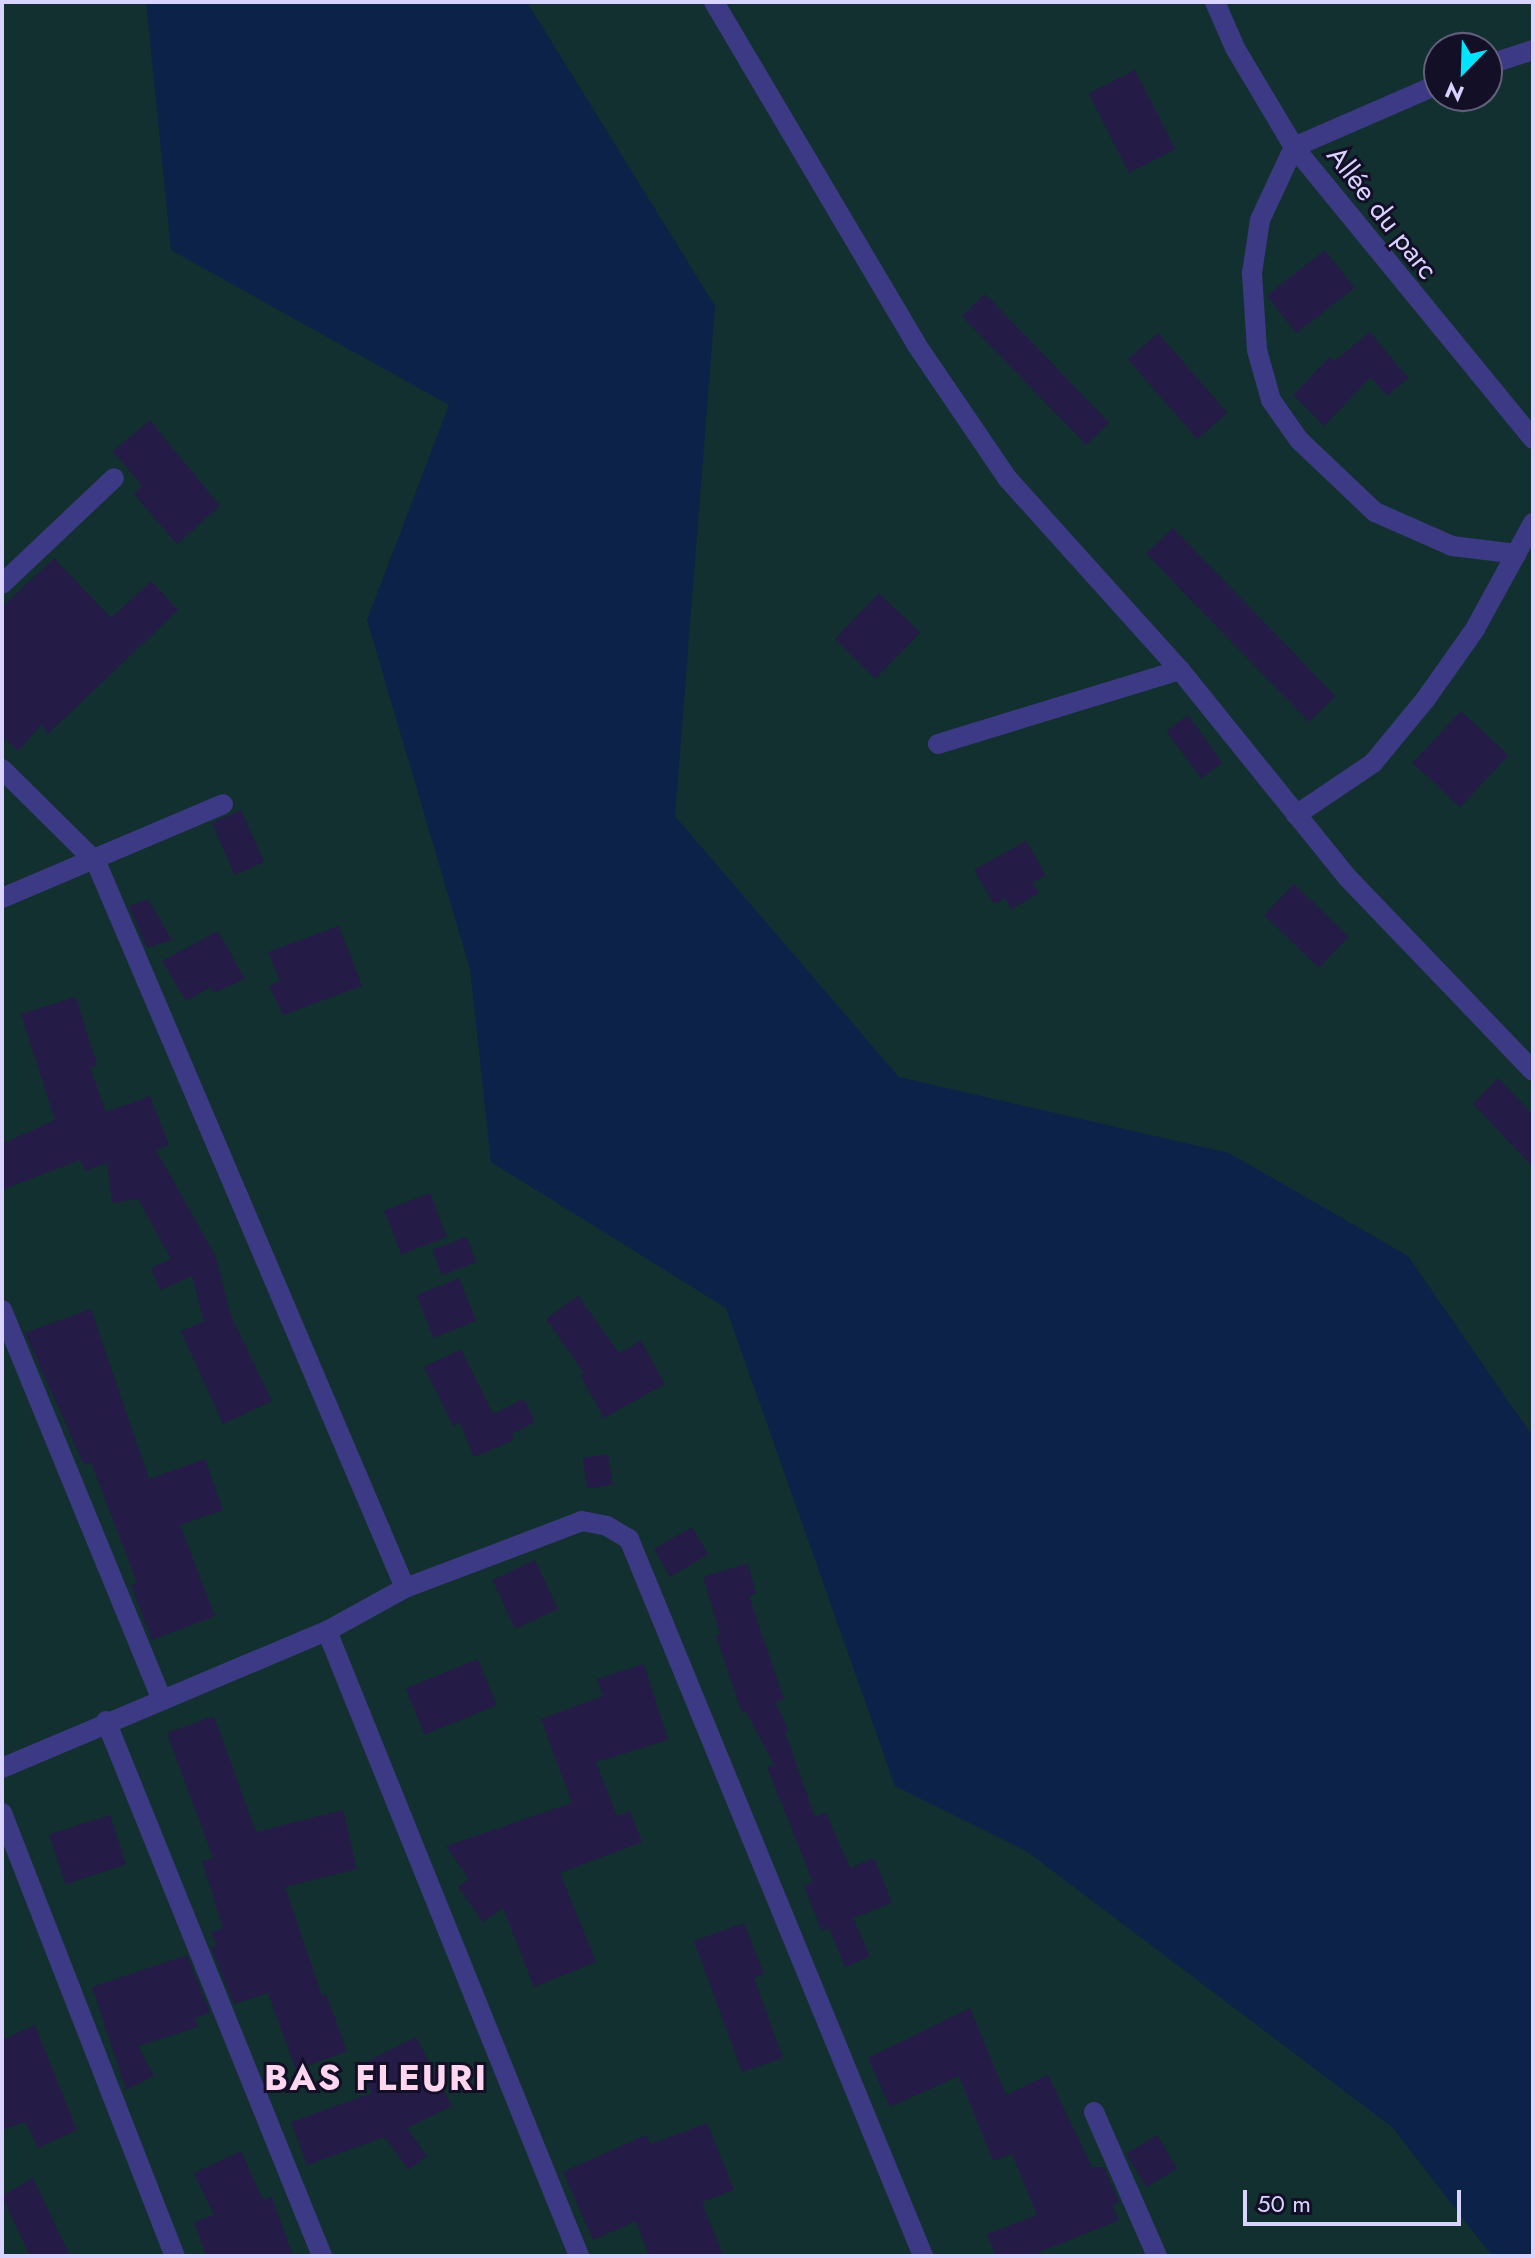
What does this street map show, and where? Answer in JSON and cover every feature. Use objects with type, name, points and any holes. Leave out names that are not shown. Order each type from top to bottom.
[{"type":"street","points":[[714,2],[916,344],[1007,478],[1180,670],[1348,878],[1533,1071]]},
{"type":"street","name":"Allée du parc","points":[[1215,2],[1235,48],[1294,147],[1533,439]]},
{"type":"street","points":[[1503,60],[1533,50]]},
{"type":"street","points":[[1423,91],[1294,147],[1260,220],[1252,273],[1257,350],[1271,400],[1333,477],[1375,512],[1452,546],[1517,554]]},
{"type":"street","points":[[2,584],[114,478]]},
{"type":"street","points":[[1296,815],[1373,763],[1475,629],[1533,523]]},
{"type":"street","points":[[938,744],[1180,670]]},
{"type":"street","points":[[2,769],[96,862],[405,1588]]},
{"type":"street","points":[[2,898],[96,862],[223,804]]},
{"type":"street","points":[[2,1310],[161,1697]]},
{"type":"street","points":[[2,1768],[161,1697],[327,1631],[405,1588],[582,1521],[607,1526],[629,1539],[923,2256]]},
{"type":"street","points":[[327,1631],[579,2256]]},
{"type":"street","points":[[106,1721],[322,2256]]},
{"type":"street","points":[[2,1813],[175,2256]]},
{"type":"street","points":[[1094,2112],[1157,2256]]},
{"type":"green space","points":[[2,2],[1533,2],[1533,2256],[2,2256]]},
{"type":"water","points":[[146,2],[527,2],[715,306],[675,816],[899,1077],[1229,1153],[1408,1256],[1533,1437],[1533,2256],[1492,2256],[1392,2127],[1026,1851],[895,1786],[726,1308],[491,1162],[470,969],[367,620],[449,405],[171,250]]},
{"type":"building","points":[[1135,70],[1175,149],[1129,173],[1089,94]]},
{"type":"building","points":[[1325,250],[1355,288],[1296,333],[1267,296]]},
{"type":"building","points":[[985,294],[1109,423],[1086,445],[962,316]]},
{"type":"building","points":[[1370,332],[1408,378],[1387,396],[1371,377],[1324,426],[1293,395],[1330,357],[1334,361]]},
{"type":"building","points":[[1158,333],[1228,413],[1197,439],[1128,359]]},
{"type":"building","points":[[150,420],[220,506],[177,544],[134,494],[142,486],[113,451]]},
{"type":"building","points":[[1173,528],[1336,696],[1309,722],[1146,554]]},
{"type":"building","points":[[54,558],[111,618],[151,581],[178,610],[47,735],[42,724],[18,751],[2,736],[2,607]]},
{"type":"building","points":[[879,593],[920,633],[876,679],[835,639]]},
{"type":"building","points":[[1461,711],[1509,755],[1460,807],[1413,763]]},
{"type":"building","points":[[1188,715],[1223,763],[1201,779],[1166,731]]},
{"type":"building","points":[[241,810],[264,862],[235,875],[212,823]]},
{"type":"building","points":[[1026,841],[1046,875],[1033,882],[1039,893],[1011,909],[1005,898],[994,904],[974,870]]},
{"type":"building","points":[[1294,884],[1349,937],[1319,968],[1264,915]]},
{"type":"building","points":[[148,899],[172,940],[147,948],[129,906]]},
{"type":"building","points":[[339,926],[362,986],[283,1015],[269,986],[280,981],[268,952]]},
{"type":"building","points":[[218,931],[245,979],[213,993],[211,987],[186,1001],[162,961]]},
{"type":"building","points":[[76,997],[97,1065],[90,1068],[106,1112],[150,1096],[169,1145],[156,1150],[216,1257],[231,1316],[272,1401],[223,1424],[181,1331],[204,1322],[192,1276],[160,1290],[151,1268],[171,1259],[138,1199],[112,1203],[107,1163],[85,1171],[80,1160],[2,1190],[2,1144],[55,1120],[21,1014]]},
{"type":"building","points":[[1498,1078],[1533,1115],[1533,1167],[1473,1104]]},
{"type":"building","points":[[430,1193],[447,1237],[401,1254],[384,1211]]},
{"type":"building","points":[[467,1237],[476,1262],[441,1275],[432,1250]]},
{"type":"building","points":[[459,1278],[476,1321],[434,1338],[416,1295]]},
{"type":"building","points":[[578,1296],[619,1353],[641,1341],[665,1384],[604,1418],[580,1375],[584,1373],[546,1319]]},
{"type":"building","points":[[91,1309],[149,1479],[205,1459],[223,1510],[180,1525],[215,1616],[152,1640],[131,1585],[137,1583],[91,1462],[84,1465],[25,1333]]},
{"type":"building","points":[[461,1349],[493,1414],[524,1399],[535,1422],[512,1434],[514,1440],[474,1457],[460,1422],[453,1426],[424,1367]]},
{"type":"building","points":[[608,1454],[613,1485],[587,1489],[582,1458]]},
{"type":"building","points":[[692,1527],[708,1555],[670,1577],[654,1549]]},
{"type":"building","points":[[535,1560],[558,1609],[515,1629],[492,1580]]},
{"type":"building","points":[[748,1563],[756,1593],[749,1596],[784,1699],[775,1702],[789,1730],[785,1732],[815,1817],[826,1813],[850,1868],[874,1858],[892,1903],[853,1918],[870,1956],[845,1967],[829,1928],[822,1931],[804,1886],[813,1882],[767,1767],[774,1764],[746,1712],[742,1713],[716,1636],[720,1634],[703,1577]]},
{"type":"building","points":[[478,1659],[497,1705],[424,1735],[406,1688]]},
{"type":"building","points":[[644,1664],[668,1740],[596,1762],[617,1816],[630,1811],[642,1842],[560,1873],[596,1962],[534,1987],[503,1908],[483,1922],[458,1887],[469,1879],[446,1846],[572,1803],[541,1719],[603,1696],[597,1679]]},
{"type":"building","points":[[214,1716],[256,1832],[343,1810],[357,1869],[285,1887],[322,1996],[326,1994],[347,2051],[296,2070],[268,1993],[234,2004],[211,1947],[216,1946],[211,1932],[223,1928],[202,1861],[213,1858],[167,1733]]},
{"type":"building","points":[[110,1815],[126,1864],[65,1884],[49,1835]]},
{"type":"building","points":[[744,1923],[764,1974],[754,1978],[783,2058],[742,2072],[694,1941]]},
{"type":"building","points":[[187,1955],[210,2013],[195,2018],[198,2027],[138,2046],[154,2076],[126,2090],[92,1987]]},
{"type":"building","points":[[970,2008],[1006,2095],[1048,2075],[1092,2167],[1104,2167],[1119,2202],[1112,2205],[1119,2220],[1030,2256],[996,2256],[987,2234],[1037,2215],[1012,2154],[993,2161],[959,2076],[890,2107],[868,2058]]},
{"type":"building","points":[[35,2025],[77,2130],[38,2148],[26,2122],[2,2130],[2,2040]]},
{"type":"building","points":[[416,2037],[452,2106],[407,2128],[427,2156],[408,2170],[385,2137],[307,2165],[291,2122],[372,2093],[358,2066]]},
{"type":"building","points":[[707,2123],[734,2190],[702,2202],[723,2256],[649,2256],[636,2221],[593,2240],[563,2172],[646,2135],[651,2144]]},
{"type":"building","points":[[1157,2135],[1177,2168],[1146,2187],[1126,2154]]},
{"type":"building","points":[[241,2151],[263,2200],[272,2197],[293,2256],[206,2256],[194,2222],[214,2215],[194,2173]]},
{"type":"building","points":[[33,2178],[70,2256],[30,2256],[2,2196]]},
{"type":"district","name":"BAS FLEURI","points":[[376,2078]]}]
